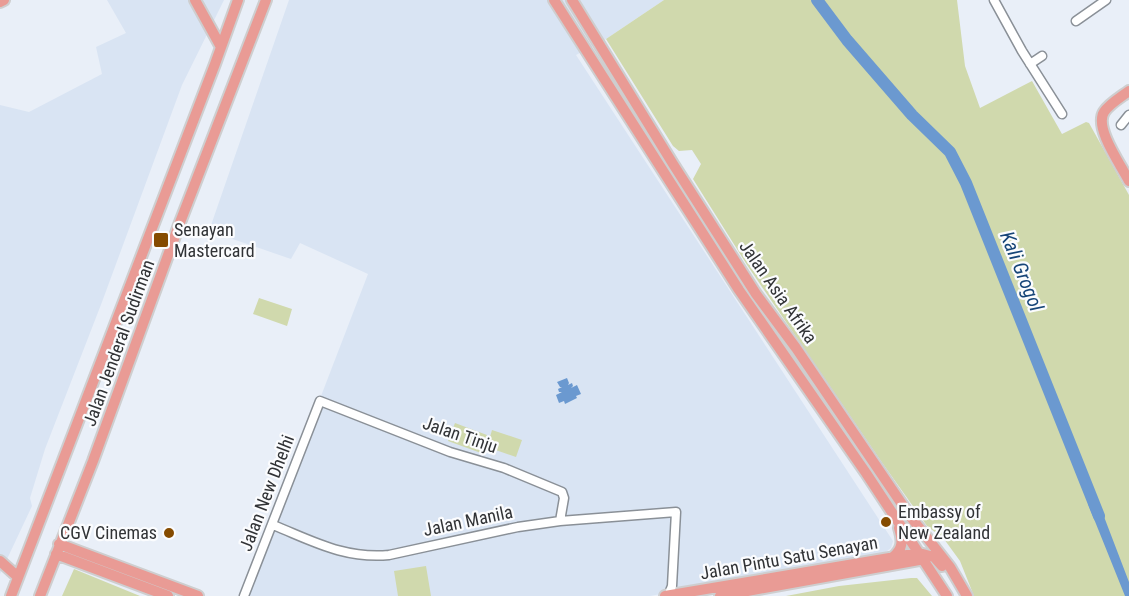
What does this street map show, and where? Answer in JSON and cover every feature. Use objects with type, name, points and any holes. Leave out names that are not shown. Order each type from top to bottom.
[{"type":"main road","points":[[195,0],[221,47]]},
{"type":"main road","name":"Jalan Jenderal Sudirman","points":[[11,596],[238,0]]},
{"type":"main road","name":"Jalan Jenderal Sudirman","points":[[40,596],[266,0]]},
{"type":"main road","name":"Jalan Asia Afrika","points":[[554,0],[910,516],[950,567],[965,596]]},
{"type":"main road","name":"Jalan Asia Afrika","points":[[572,0],[746,299],[922,555],[947,596]]},
{"type":"main road","points":[[1129,91],[1105,109],[1101,125],[1129,181]]},
{"type":"main road","points":[[1129,98],[1112,111],[1108,120],[1110,132],[1129,166]]},
{"type":"main road","points":[[866,473],[874,474],[877,466]]},
{"type":"main road","points":[[910,516],[925,544],[922,555],[938,560],[965,596]]},
{"type":"main road","points":[[896,519],[902,541],[893,561],[922,568],[942,596]]},
{"type":"main road","points":[[58,549],[178,593],[198,596]]},
{"type":"main road","name":"Jalan Pintu Satu Senayan","points":[[720,596],[922,555]]},
{"type":"main road","points":[[1,562],[24,561]]},
{"type":"main road","name":"Jalan Pintu Satu Senayan","points":[[675,594],[893,561]]},
{"type":"main road","points":[[1,562],[18,577]]},
{"type":"main road","points":[[109,568],[168,596]]},
{"type":"street","points":[[994,0],[1030,64],[1062,114]]},
{"type":"street","points":[[1076,21],[1101,2]]},
{"type":"street","points":[[1030,64],[1042,56]]},
{"type":"street","points":[[1121,125],[1129,115]]},
{"type":"street","name":"Jalan Tinju","points":[[320,401],[450,452],[504,468],[562,492],[564,498],[560,521]]},
{"type":"street","name":"Jalan New Dhelhi","points":[[244,596],[320,401]]},
{"type":"street","name":"Jalan Manila","points":[[273,525],[342,552],[373,556],[389,555],[518,527],[560,521],[676,512],[675,594]]},
{"type":"shaded area","points":[[107,0],[224,0],[182,85],[45,449],[30,498],[32,506],[0,574],[0,105],[29,112],[102,74],[96,47],[126,33]]},
{"type":"shaded area","points":[[289,0],[664,0],[606,39],[576,55],[893,541],[891,548],[883,554],[650,596],[244,596],[368,274],[300,243],[291,259],[209,231]]},
{"type":"green space","points":[[664,0],[957,0],[965,66],[980,108],[1032,81],[1062,134],[1086,122],[1089,123],[1129,195],[1129,596],[974,596],[960,561],[944,539],[927,526],[747,265],[693,179],[701,164],[692,150],[679,151],[673,146],[606,39]]},
{"type":"green space","points":[[259,298],[292,309],[287,326],[253,314]]},
{"type":"green space","points":[[455,423],[487,435],[481,453],[448,441]]},
{"type":"green space","points":[[492,430],[522,440],[516,457],[487,447]]},
{"type":"green space","points":[[426,566],[431,596],[398,596],[394,571]]},
{"type":"green space","points":[[74,569],[140,596],[62,596]]},
{"type":"green space","points":[[917,578],[932,596],[786,596],[839,586]]},
{"type":"water","points":[[567,378],[568,385],[572,383],[571,388],[577,385],[581,394],[565,404],[564,401],[559,403],[556,395],[562,392],[558,389],[562,387],[557,382]]},
{"type":"water","points":[[1098,501],[1129,582],[1129,596],[1125,596],[1088,504]]},
{"type":"waterway","name":"Kali Grogol","points":[[817,0],[847,40],[912,115],[950,152],[966,183],[1099,516]]},
{"type":"place","name":"Senayan Mastercard","points":[[161,240]]},
{"type":"place","name":"Embassy of New Zealand","points":[[886,522]]},
{"type":"place","name":"CGV Cinemas","points":[[169,533]]}]
